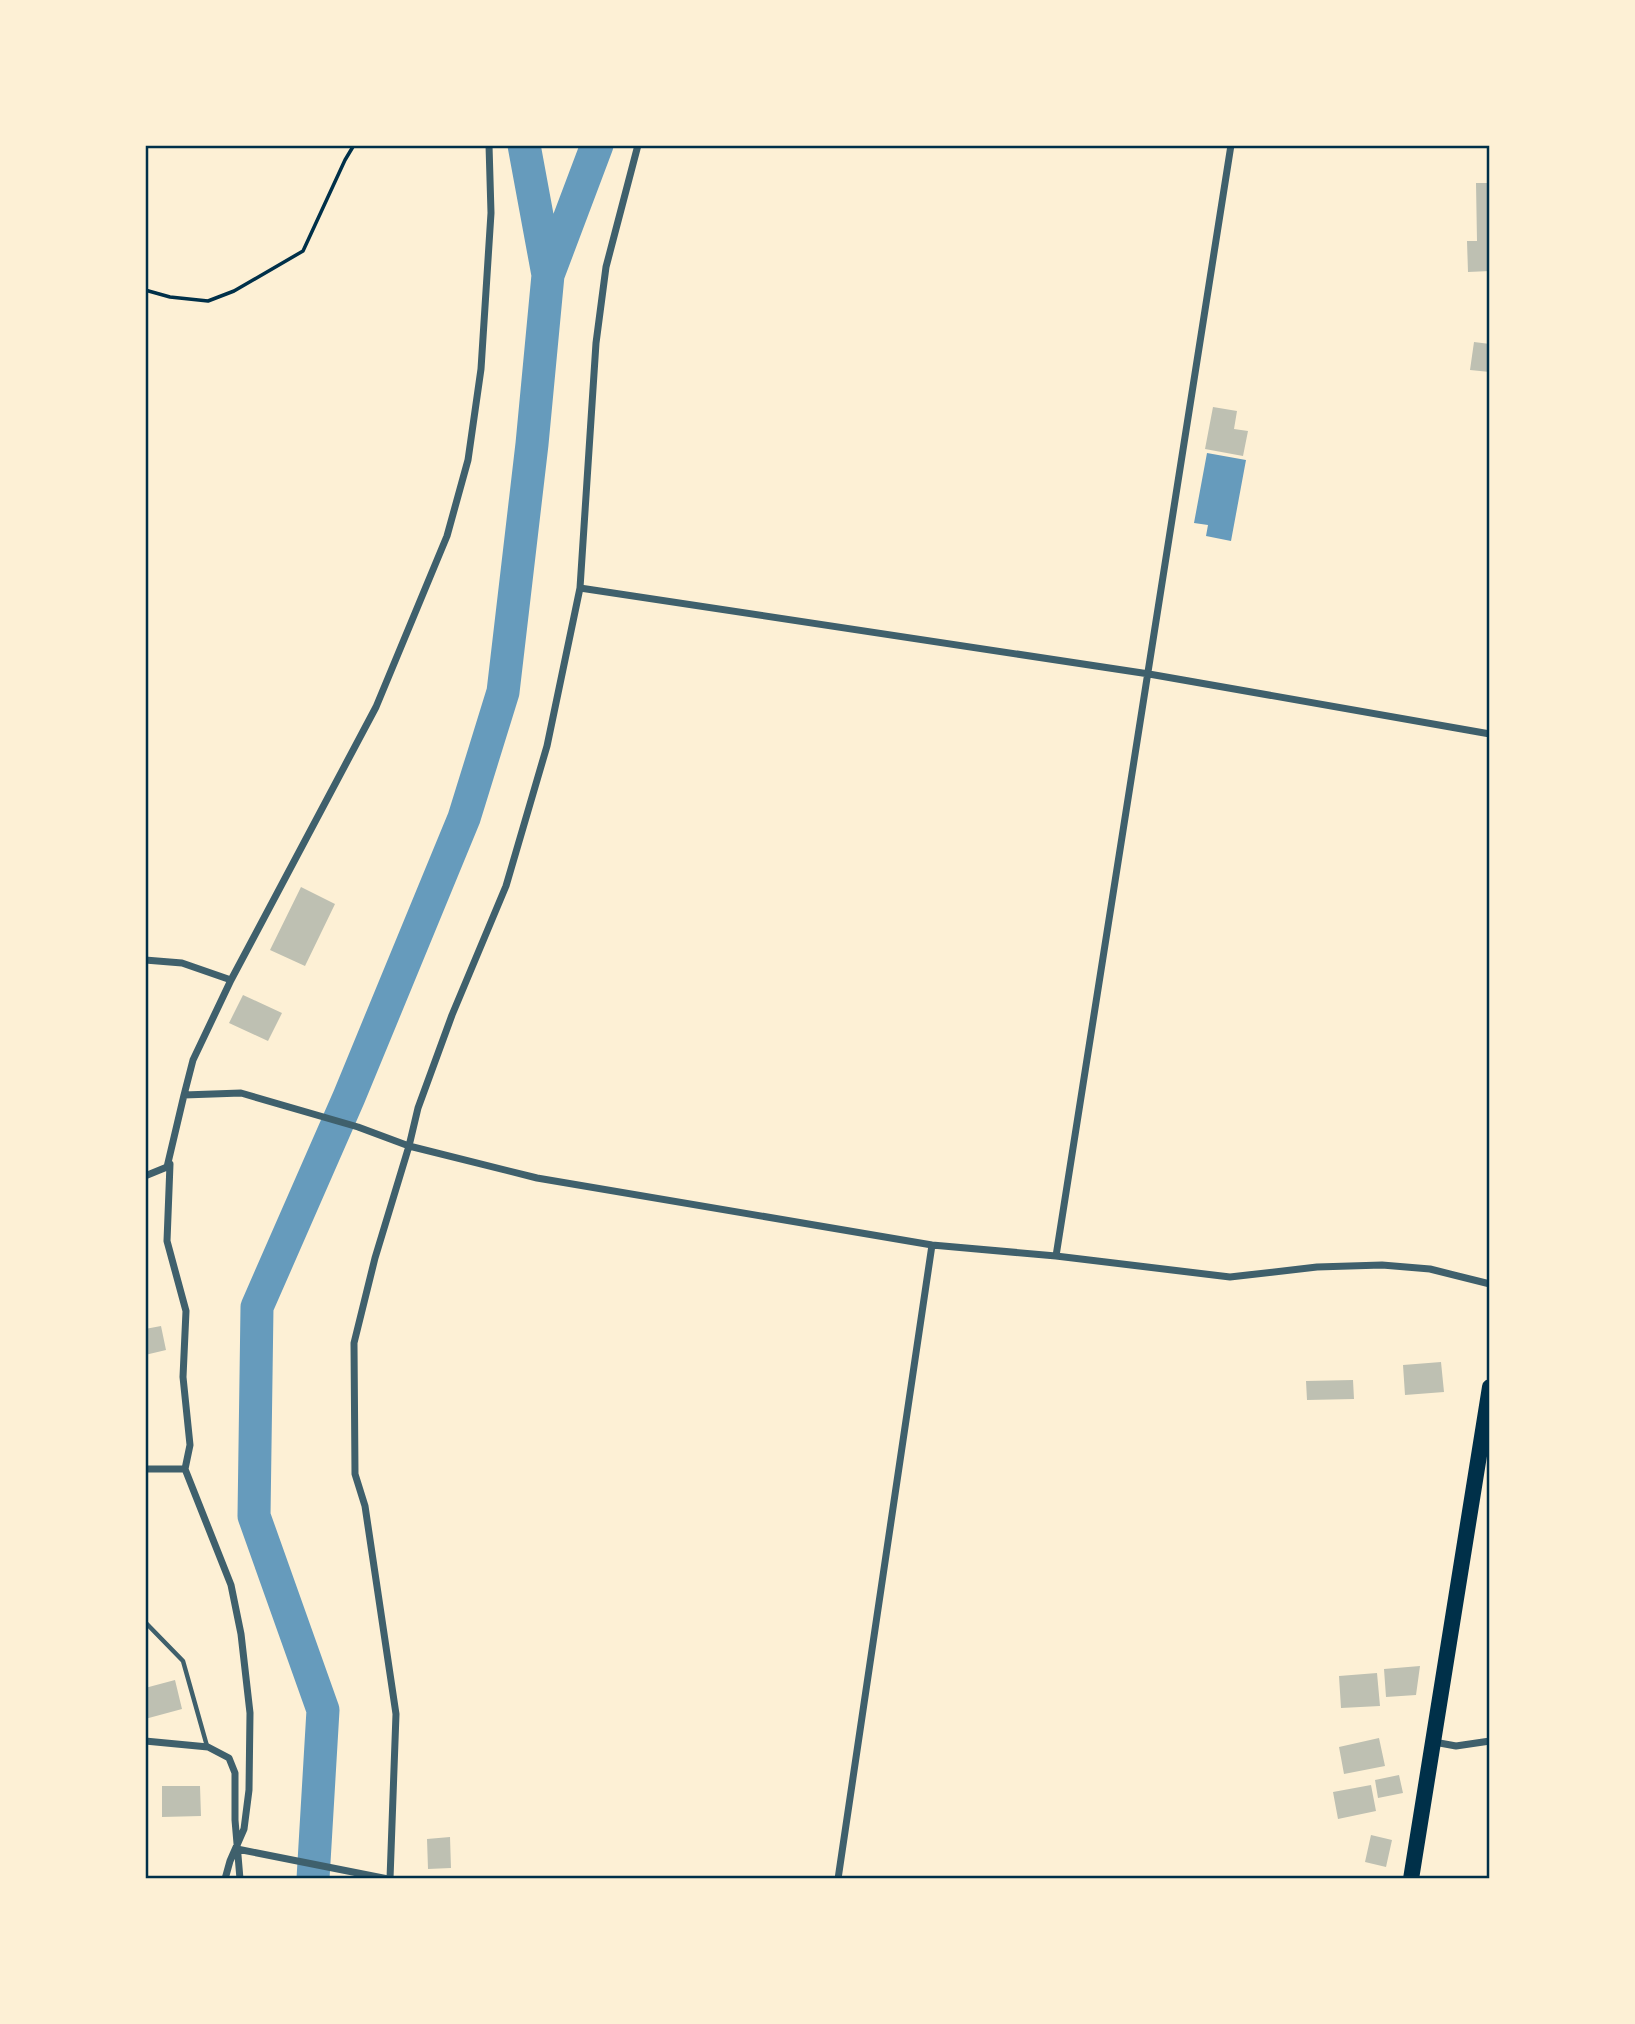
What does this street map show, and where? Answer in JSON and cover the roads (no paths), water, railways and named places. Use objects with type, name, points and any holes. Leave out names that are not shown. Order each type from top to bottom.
[{"type":"highway","points":[[1411,1879],[1489,1395]]},
{"type":"street","points":[[145,1176],[167,1167],[193,1060],[231,980],[376,707],[447,536],[468,460],[481,369],[491,213],[489,145]]},
{"type":"street","points":[[237,1849],[389,1879],[396,1714],[365,1506],[355,1474],[354,1343],[418,1108],[506,886],[547,746],[580,588],[596,343],[606,267],[638,145]]},
{"type":"street","points":[[1056,1256],[1231,145]]},
{"type":"street","points":[[580,588],[1149,674],[1490,734]]},
{"type":"street","points":[[145,960],[182,963],[231,980]]},
{"type":"street","points":[[184,1095],[242,1093],[358,1127],[409,1146],[537,1178],[932,1245],[1056,1256],[1230,1277],[1317,1267],[1382,1265],[1430,1269],[1490,1284]]},
{"type":"street","points":[[170,1156],[167,1241],[186,1311],[183,1377],[190,1445],[185,1469],[231,1585],[241,1634],[250,1713],[249,1790],[244,1829],[225,1879]]},
{"type":"street","points":[[838,1879],[932,1245]]},
{"type":"street","points":[[145,1469],[185,1469]]},
{"type":"street","points":[[145,1741],[208,1747],[229,1758],[235,1773],[240,1879]]},
{"type":"street","points":[[1433,1742],[1456,1746],[1490,1741]]},
{"type":"lane","points":[[145,1622],[183,1661],[208,1747]]},
{"type":"water","points":[[1207,453],[1246,460],[1231,541],[1206,536],[1208,525],[1194,523]]},
{"type":"waterway","points":[[524,145],[548,275]]},
{"type":"waterway","points":[[313,1879],[323,1710],[254,1516],[257,1307],[349,1097],[464,818],[503,692],[532,444],[548,275],[597,145]]}]
